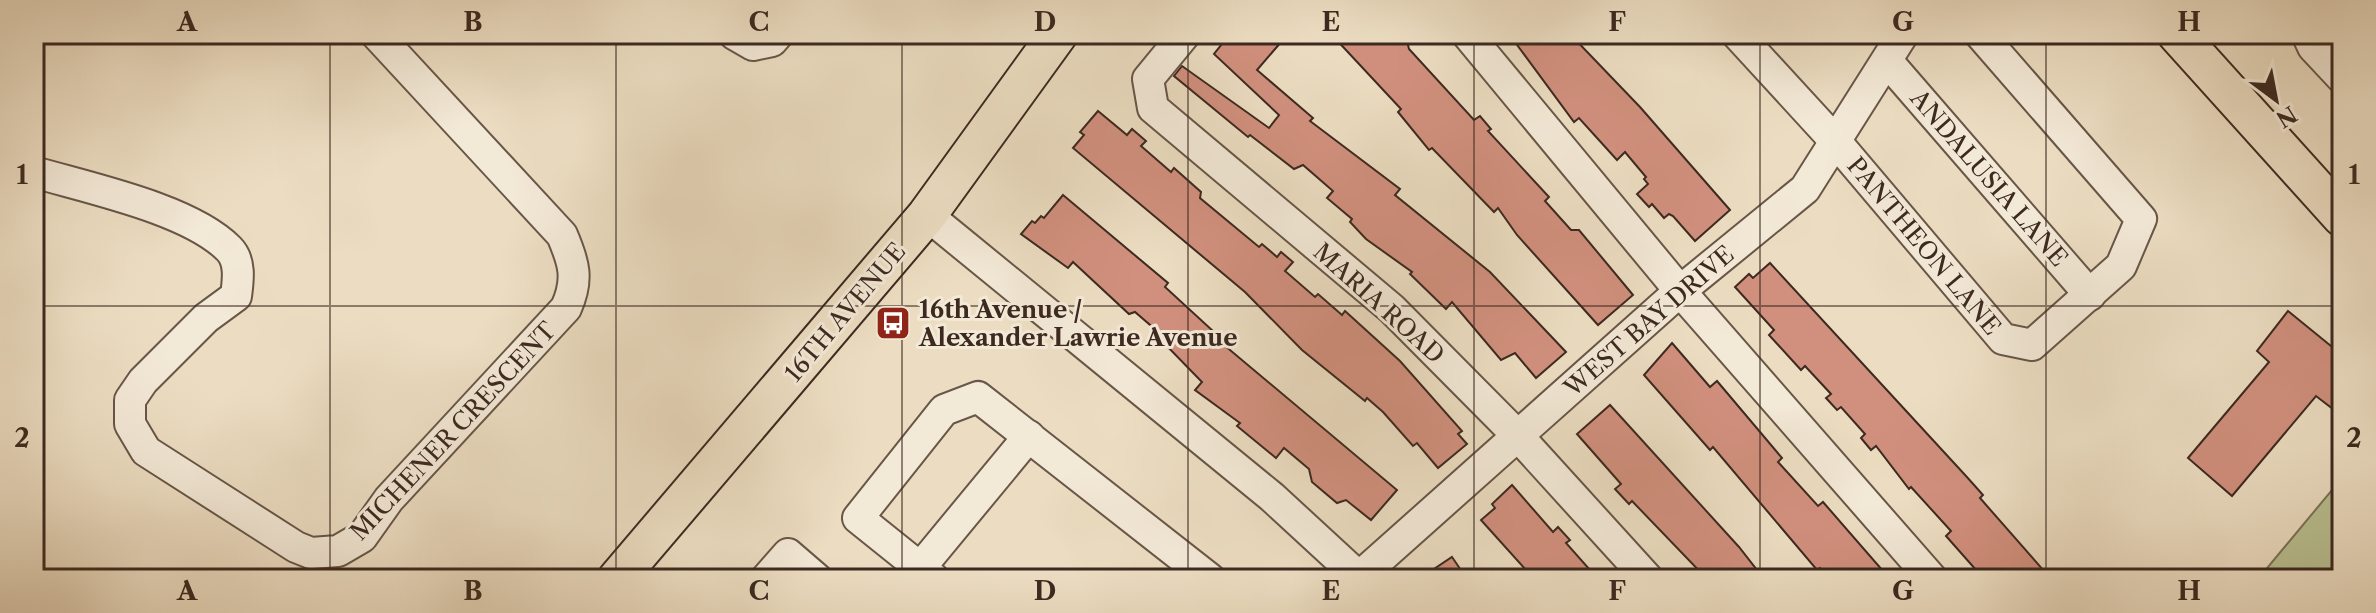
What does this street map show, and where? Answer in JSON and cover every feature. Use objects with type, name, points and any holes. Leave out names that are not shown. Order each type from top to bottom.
[{"type":"main road","name":"16TH AVENUE","points":[[617,579],[927,215],[1058,34]]},
{"type":"main road","points":[[2177,34],[2342,217]]},
{"type":"street","name":"MICHENER CRESCENT","points":[[34,172],[172,213],[230,250],[238,270],[236,296],[206,318],[143,381],[130,400],[130,424],[146,451],[296,547],[311,553],[338,551],[362,537],[389,499],[566,308],[575,288],[575,263],[562,235],[376,34]]},
{"type":"street","points":[[734,34],[753,45],[772,41],[778,34]]},
{"type":"street","name":"MARIA ROAD","points":[[1185,34],[1148,79],[1153,108],[1392,309],[1518,436],[1648,579]]},
{"type":"street","points":[[1467,34],[1680,291],[1932,579]]},
{"type":"street","points":[[1737,34],[1837,143]]},
{"type":"street","name":"PANTHEON LANE","points":[[1837,143],[2003,339],[2032,345],[2121,266],[2141,219],[1980,34]]},
{"type":"street","points":[[2307,34],[2313,47],[2342,78]]},
{"type":"street","name":"WEST BAY DRIVE","points":[[1359,578],[1680,291],[1805,189],[1901,42]]},
{"type":"street","name":"ANDALUSIA LANE","points":[[1901,42],[2090,295]]},
{"type":"street","points":[[927,215],[1272,497],[1359,578]]},
{"type":"street","points":[[1029,436],[927,573],[858,518],[944,410],[978,397],[1029,436],[1210,579]]},
{"type":"street","points":[[766,579],[788,554],[817,579]]},
{"type":"green space","points":[[2342,478],[2342,579],[2258,579]]},
{"type":"building","points":[[1230,34],[1288,34],[1257,70],[1313,118],[1310,121],[1400,189],[1395,195],[1490,272],[1566,352],[1536,378],[1515,353],[1501,360],[1452,302],[1446,309],[1410,274],[1412,272],[1366,239],[1350,222],[1352,219],[1327,198],[1333,191],[1303,165],[1294,169],[1250,135],[1248,137],[1174,76],[1182,66],[1269,128],[1279,115],[1214,54]]},
{"type":"building","points":[[1331,34],[1422,34],[1408,45],[1409,49],[1474,120],[1480,116],[1491,129],[1488,131],[1549,197],[1545,201],[1571,230],[1579,230],[1633,295],[1598,325],[1517,235],[1498,208],[1494,212],[1432,148],[1429,150],[1398,112],[1401,109]]},
{"type":"building","points":[[1509,34],[1570,34],[1640,107],[1730,210],[1695,241],[1673,216],[1669,214],[1664,218],[1652,204],[1649,207],[1637,194],[1648,184],[1644,179],[1646,177],[1625,152],[1617,160],[1579,118],[1574,122]]},
{"type":"building","points":[[1098,111],[1127,135],[1132,129],[1146,141],[1141,146],[1171,172],[1174,168],[1201,192],[1200,198],[1259,247],[1262,244],[1277,257],[1281,252],[1293,262],[1285,271],[1342,315],[1345,311],[1400,361],[1462,431],[1458,434],[1467,444],[1438,468],[1417,443],[1413,446],[1383,412],[1302,350],[1245,292],[1073,148],[1084,135],[1080,132]]},
{"type":"building","points":[[1063,195],[1168,283],[1165,287],[1226,343],[1224,345],[1397,490],[1371,520],[1346,500],[1337,503],[1312,482],[1309,469],[1284,448],[1276,458],[1237,426],[1240,423],[1195,390],[1202,382],[1161,340],[1164,337],[1135,312],[1129,314],[1073,262],[1068,268],[1021,234],[1032,221],[1035,223],[1041,216],[1044,218]]},
{"type":"building","points":[[1770,263],[1983,495],[1980,498],[2051,579],[1984,579],[1946,536],[1951,531],[1911,487],[1909,489],[1876,446],[1871,450],[1861,438],[1865,434],[1841,407],[1837,410],[1826,398],[1831,394],[1805,366],[1801,370],[1769,335],[1774,330],[1735,287],[1749,274],[1753,278]]},
{"type":"building","points":[[2288,311],[2342,355],[2342,398],[2333,409],[2316,396],[2232,496],[2188,458],[2269,362],[2257,351]]},
{"type":"building","points":[[1672,343],[1710,387],[1717,381],[1782,458],[1778,462],[1818,506],[1823,502],[1890,579],[1830,579],[1820,568],[1817,570],[1713,447],[1710,450],[1644,375]]},
{"type":"building","points":[[1610,405],[1739,547],[1764,579],[1707,579],[1632,501],[1629,504],[1615,489],[1621,484],[1577,434]]},
{"type":"building","points":[[1512,485],[1553,532],[1558,527],[1570,540],[1566,543],[1598,579],[1534,579],[1481,520],[1495,508],[1492,504]]},
{"type":"building","points":[[1452,557],[1467,579],[1419,579]]},
{"type":"place","name":"16th Avenue / Alexander Lawrie Avenue","points":[[893,323]]}]
